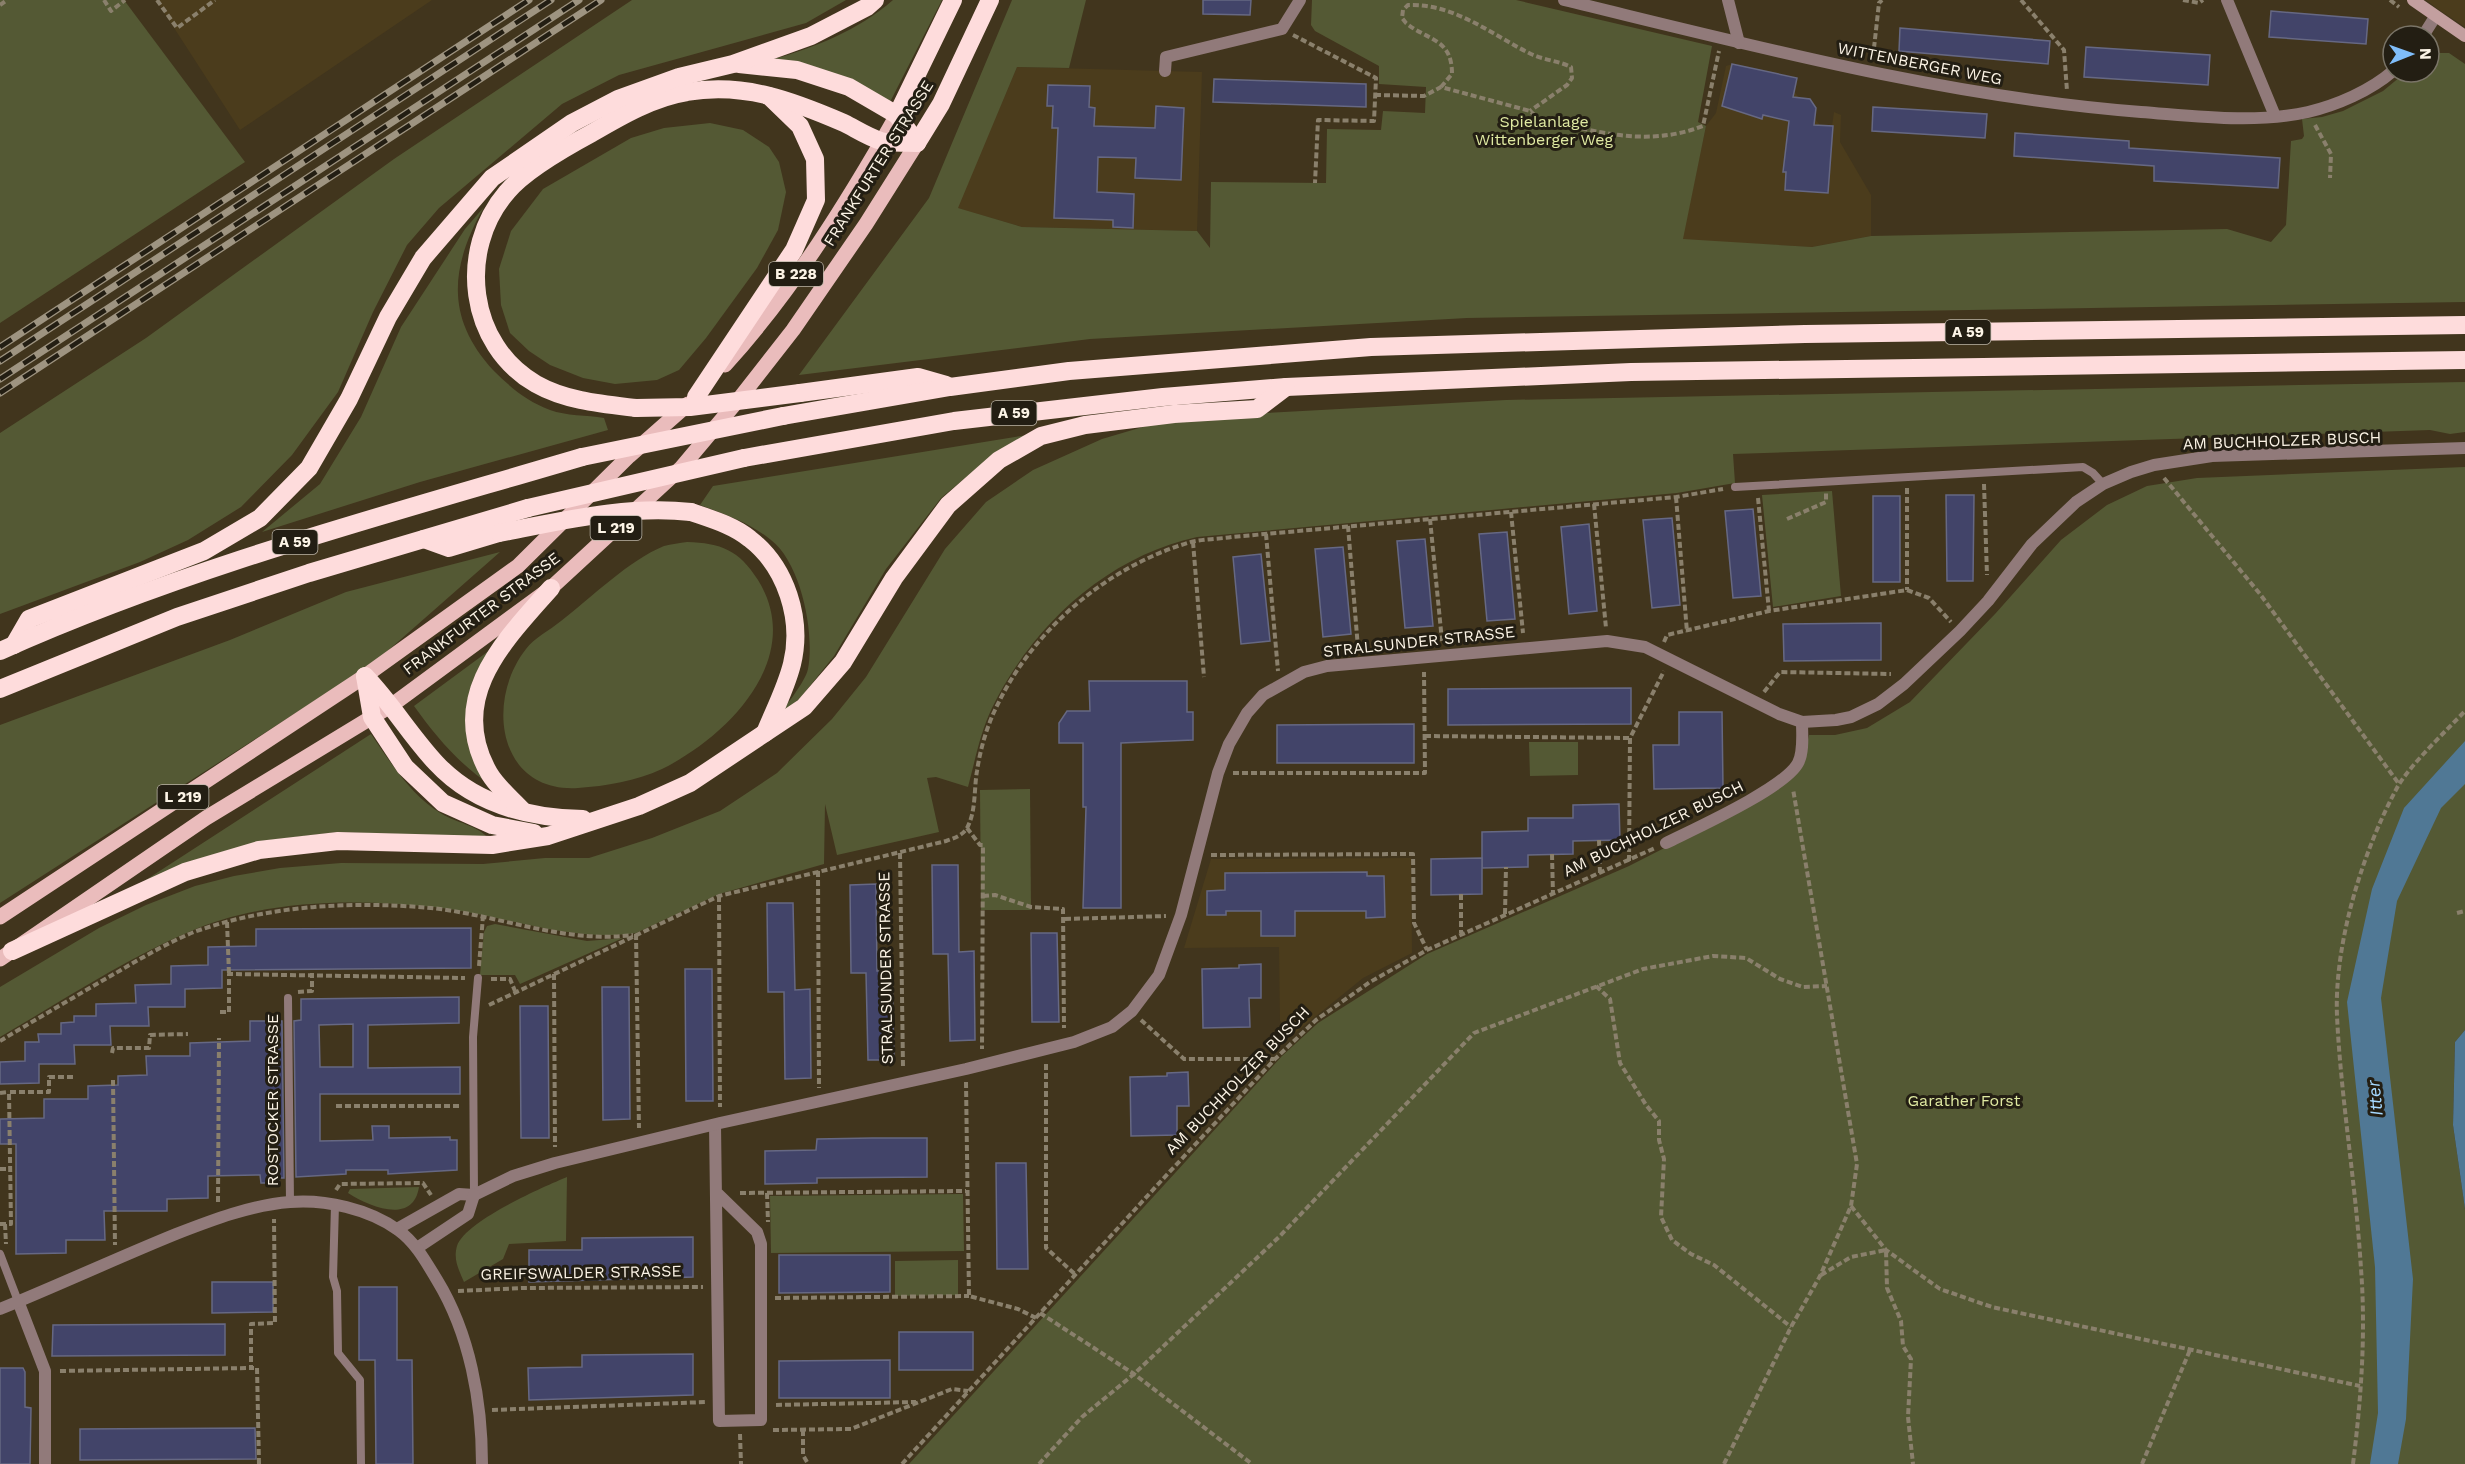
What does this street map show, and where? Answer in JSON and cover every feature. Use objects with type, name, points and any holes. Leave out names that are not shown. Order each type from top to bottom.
[{"type":"highway","points":[[7,648],[28,619],[204,551],[260,518],[309,468],[350,399],[388,317],[423,258],[492,178],[572,123],[618,99],[679,77],[733,64],[812,36],[867,7],[875,0]]},
{"type":"highway","name":"FRANKFURTER STRASSE","points":[[897,115],[953,0]]},
{"type":"highway","name":"FRANKFURTER STRASSE","points":[[917,143],[941,104],[990,0]]},
{"type":"highway","points":[[733,64],[797,70],[849,87],[897,115],[917,143]]},
{"type":"highway","points":[[917,143],[882,141],[801,105],[768,94],[739,88],[686,92],[626,113],[555,154],[507,191],[489,218],[476,255],[476,296],[484,325],[497,350],[515,370],[559,395],[636,408],[690,407],[918,377],[950,387]]},
{"type":"highway","points":[[696,397],[794,250],[816,200],[815,159],[800,126],[768,94]]},
{"type":"highway","name":"A 59","points":[[7,648],[174,582],[283,546],[582,457],[783,416],[950,387],[1069,370],[1371,347],[1460,343],[1805,334],[2465,325]]},
{"type":"highway","name":"A 59","points":[[0,689],[177,617],[309,573],[528,508],[744,458],[954,421],[1163,397],[1286,387],[1643,372],[2465,360]]},
{"type":"highway","points":[[6,955],[185,872],[259,850],[338,841],[492,845],[548,836],[593,819],[639,806],[690,783],[804,707],[835,671],[894,578],[948,505],[999,460],[1041,436],[1085,425],[1174,414],[1257,409],[1286,387]]},
{"type":"highway","points":[[424,539],[449,548],[499,533],[606,512],[654,510],[691,512],[718,521],[749,538],[778,570],[787,591],[793,615],[792,663],[765,733]]},
{"type":"highway","points":[[524,813],[490,775],[473,729],[474,713],[483,677],[500,647],[551,588]]},
{"type":"highway","points":[[365,676],[392,705],[435,762],[454,781],[476,795],[524,813],[544,817],[593,819]]},
{"type":"highway","points":[[365,676],[372,717],[405,767],[443,803],[492,825],[548,836]]},
{"type":"main road","points":[[2413,0],[2465,36]]},
{"type":"main road","name":"FRANKFURTER STRASSE","points":[[0,917],[365,676],[518,566],[629,456],[696,397],[749,338],[818,244],[897,115]]},
{"type":"main road","name":"FRANKFURTER STRASSE","points":[[6,955],[206,818],[392,705],[551,588],[681,468],[793,330],[866,225],[917,143]]},
{"type":"street","points":[[1165,71],[1166,57],[1282,29],[1300,0]]},
{"type":"street","name":"WITTENBERGER WEG","points":[[1564,0],[1739,43],[1975,92],[2068,106],[2212,118],[2275,116],[2308,112],[2349,99],[2381,79]]},
{"type":"street","points":[[1728,0],[1739,43]]},
{"type":"street","points":[[2227,0],[2275,116]]},
{"type":"street","points":[[2431,24],[2435,17]]},
{"type":"street","name":"AM BUCHHOLZER BUSCH","points":[[1756,703],[1802,722],[1836,720],[1862,713],[1878,704],[1960,631],[1988,601],[2032,544],[2076,502],[2103,484],[2154,465],[2211,456],[2465,448]]},
{"type":"street","name":"STRALSUNDER STRASSE","points":[[397,1229],[459,1194],[474,1195],[513,1176],[555,1163],[966,1069],[1092,1037],[1112,1027],[1132,1011],[1160,975],[1181,915],[1218,773],[1228,744],[1247,713],[1263,695],[1304,672],[1359,662],[1607,641],[1629,643],[1659,654],[1756,703]]},
{"type":"street","points":[[1790,773],[1798,764],[1801,754],[1802,722]]},
{"type":"street","name":"AM BUCHHOLZER BUSCH","points":[[1666,843],[1744,805],[1790,773]]},
{"type":"street","points":[[718,1124],[718,1194],[718,1287],[719,1420],[760,1420],[761,1244],[757,1232],[718,1194]]},
{"type":"street","points":[[417,1248],[468,1214],[474,1195]]},
{"type":"street","name":"ROSTOCKER STRASSE","points":[[0,1309],[115,1258],[219,1217],[290,1202],[331,1204],[397,1229],[417,1248],[444,1292],[469,1357],[480,1410],[483,1464]]},
{"type":"street","points":[[18,1302],[45,1371],[45,1464]]},
{"type":"lane","points":[[1735,486],[2083,467],[2093,473],[2103,484]]},
{"type":"lane","points":[[474,1195],[473,1106],[478,978]]},
{"type":"lane","name":"ROSTOCKER STRASSE","points":[[288,998],[290,1202]]},
{"type":"lane","points":[[331,1204],[333,1277],[337,1291],[338,1353],[360,1380],[361,1464]]},
{"type":"lane","points":[[0,1254],[18,1302]]},
{"type":"path","points":[[0,5],[7,0]]},
{"type":"path","points":[[104,0],[111,11],[125,0]]},
{"type":"path","points":[[157,0],[177,28],[215,0]]},
{"type":"path","points":[[2021,0],[2064,50],[2068,106]]},
{"type":"path","points":[[2183,0],[2199,3],[2203,0]]},
{"type":"path","points":[[1872,70],[1880,1]]},
{"type":"path","points":[[1375,95],[1424,96],[1441,87],[1452,74],[1448,52],[1440,42],[1406,23],[1402,18],[1403,10],[1408,5],[1430,7],[1485,27],[1533,55],[1571,67],[1572,78],[1567,85],[1530,111]]},
{"type":"path","points":[[1282,29],[1376,78],[1374,121],[1318,120],[1315,183]]},
{"type":"path","points":[[1441,87],[1530,111],[1539,118],[1631,138],[1652,139],[1683,134],[1703,126],[1722,39]]},
{"type":"path","points":[[2308,112],[2331,154],[2330,177]]},
{"type":"path","points":[[2154,465],[2260,594],[2399,784]]},
{"type":"path","points":[[1984,471],[1988,601]]},
{"type":"path","points":[[1907,476],[1907,590]]},
{"type":"path","points":[[1787,519],[1826,502],[1825,481]]},
{"type":"path","points":[[1756,485],[1768,611]]},
{"type":"path","points":[[475,1011],[719,896],[955,838],[967,828],[977,770],[991,719],[1012,679],[1037,644],[1059,619],[1114,576],[1193,542],[1676,497],[1735,486]]},
{"type":"path","points":[[1676,497],[1687,632]]},
{"type":"path","points":[[1594,504],[1607,641]]},
{"type":"path","points":[[1511,512],[1524,647]]},
{"type":"path","points":[[1430,519],[1443,655]]},
{"type":"path","points":[[1348,526],[1359,662]]},
{"type":"path","points":[[1266,534],[1280,684]]},
{"type":"path","points":[[1193,542],[1204,677]]},
{"type":"path","points":[[1659,654],[1667,635],[1768,611],[1907,590],[1929,598],[1960,631]]},
{"type":"path","points":[[1218,773],[1425,773],[1423,656]]},
{"type":"path","points":[[1629,861],[1629,738],[1670,660]]},
{"type":"path","points":[[1756,703],[1780,672],[1913,675]]},
{"type":"path","points":[[2353,1464],[2360,1386],[2361,1270],[2337,1015],[2340,959],[2355,890],[2399,784],[2465,711]]},
{"type":"path","points":[[1425,736],[1629,738]]},
{"type":"path","points":[[1724,1464],[1791,1327],[1820,1276],[1851,1206],[1857,1164],[1790,773]]},
{"type":"path","points":[[967,828],[980,845],[983,845],[982,1065]]},
{"type":"path","points":[[1599,840],[1600,874]]},
{"type":"path","name":"AM BUCHHOLZER BUSCH","points":[[902,1464],[1275,1059],[1316,1020],[1370,982],[1427,950],[1666,843]]},
{"type":"path","name":"STRALSUNDER STRASSE","points":[[900,853],[904,1083]]},
{"type":"path","points":[[1198,855],[1413,854],[1413,923],[1427,950]]},
{"type":"path","points":[[1552,855],[1553,894]]},
{"type":"path","points":[[1505,914],[1506,867]]},
{"type":"path","points":[[818,871],[820,1101]]},
{"type":"path","points":[[1461,894],[1461,933]]},
{"type":"path","points":[[983,896],[995,895],[1031,907],[1063,909],[1065,919],[1064,1044]]},
{"type":"path","points":[[718,1124],[719,896]]},
{"type":"path","points":[[0,1041],[156,950],[193,933],[266,913],[343,905],[433,908],[577,936],[603,938],[636,934]]},
{"type":"path","points":[[2457,913],[2465,911]]},
{"type":"path","points":[[1065,919],[1181,915]]},
{"type":"path","points":[[478,978],[483,916]]},
{"type":"path","points":[[220,1012],[229,1012],[227,922]]},
{"type":"path","points":[[636,934],[639,1142]]},
{"type":"path","points":[[1039,1464],[1082,1417],[1134,1374],[1279,1237],[1474,1033],[1643,969],[1713,956],[1746,958],[1780,979],[1803,987],[1827,986]]},
{"type":"path","points":[[229,974],[312,973],[478,978],[510,980],[515,991]]},
{"type":"path","points":[[288,998],[295,992],[312,991],[312,973]]},
{"type":"path","points":[[554,974],[555,1163]]},
{"type":"path","points":[[1596,986],[1610,999],[1620,1063],[1646,1105],[1659,1121],[1659,1140],[1664,1159],[1661,1217],[1672,1240],[1691,1254],[1714,1265],[1791,1327]]},
{"type":"path","points":[[1132,1011],[1184,1059],[1275,1059]]},
{"type":"path","points":[[112,1053],[113,1048],[149,1048],[150,1035],[188,1034]]},
{"type":"path","points":[[219,1038],[219,1217]]},
{"type":"path","points":[[1046,1049],[1046,1248],[1076,1275]]},
{"type":"path","points":[[966,1069],[969,1296]]},
{"type":"path","points":[[0,1093],[49,1092],[49,1077],[76,1077]]},
{"type":"path","points":[[113,1080],[115,1258]]},
{"type":"path","points":[[0,1224],[11,1224],[9,1092]]},
{"type":"path","points":[[336,1106],[473,1106]]},
{"type":"path","points":[[0,1169],[10,1169]]},
{"type":"path","points":[[331,1204],[340,1184],[423,1183],[438,1206]]},
{"type":"path","points":[[718,1194],[966,1191]]},
{"type":"path","points":[[251,1368],[251,1324],[275,1323],[274,1204]]},
{"type":"path","points":[[1851,1206],[1886,1250],[1940,1288],[1992,1307],[2360,1386]]},
{"type":"path","points":[[1820,1276],[1851,1257],[1886,1250]]},
{"type":"path","points":[[1886,1250],[1887,1288],[1901,1321],[1903,1346],[1911,1359],[1908,1417],[1913,1464]]},
{"type":"path","name":"GREIFSWALDER STRASSE","points":[[444,1292],[523,1288],[718,1287]]},
{"type":"path","points":[[761,1298],[969,1296],[1018,1309],[1036,1318]]},
{"type":"path","points":[[1040,1313],[1134,1374],[1252,1464]]},
{"type":"path","points":[[2142,1464],[2190,1350]]},
{"type":"path","points":[[45,1371],[257,1368],[259,1464]]},
{"type":"path","points":[[771,1430],[852,1429],[952,1389],[968,1391]]},
{"type":"path","points":[[480,1410],[719,1402]]},
{"type":"path","points":[[761,1405],[918,1402]]},
{"type":"path","points":[[803,1430],[803,1455],[807,1462]]},
{"type":"path","points":[[740,1431],[741,1464]]},
{"type":"shaded area","points":[[156,0],[432,0],[240,130]]},
{"type":"shaded area","points":[[2426,0],[2465,0],[2465,27],[2438,9]]},
{"type":"shaded area","points":[[1732,64],[1794,91],[1799,98],[1810,99],[1816,108],[1814,118],[1820,125],[1832,126],[1834,112],[1841,115],[1840,142],[1871,195],[1871,236],[1812,247],[1682,240],[1706,126],[1716,113],[1726,66]]},
{"type":"shaded area","points":[[1017,67],[1202,72],[1197,231],[1022,227],[957,208]]},
{"type":"shaded area","points":[[1411,858],[1412,953],[1363,978],[1294,1034],[1280,1021],[1279,947],[1184,948],[1211,859]]},
{"type":"green space","points":[[0,0],[124,0],[245,162],[0,323]]},
{"type":"green space","points":[[632,0],[846,0],[806,23],[619,75],[562,104],[439,208],[407,245],[373,312],[338,392],[292,455],[241,507],[188,540],[140,562],[0,614],[0,433],[146,338],[394,159]]},
{"type":"green space","points":[[893,0],[942,0],[890,102],[771,60],[835,37],[865,21]]},
{"type":"green space","name":"Spielanlage Wittenberger Weg","points":[[1012,0],[1086,0],[1069,68],[1017,67],[958,208],[1022,227],[1197,231],[1210,248],[1211,182],[1326,183],[1327,129],[1381,130],[1383,111],[1425,113],[1426,87],[1379,84],[1379,66],[1315,31],[1311,25],[1312,0],[1516,0],[1712,46],[1698,122],[1706,126],[1683,239],[1812,247],[1871,236],[2227,229],[2271,242],[2286,225],[2291,141],[2302,139],[2304,136],[2302,119],[2322,117],[2343,111],[2383,91],[2391,84],[2441,84],[2441,53],[2449,53],[2465,64],[2465,302],[1467,318],[1090,339],[799,375],[929,198]]},
{"type":"green space","points":[[710,123],[743,130],[769,147],[779,162],[786,192],[778,230],[757,268],[706,338],[679,370],[657,380],[615,384],[583,378],[550,365],[529,351],[510,333],[501,305],[499,269],[511,231],[543,189],[631,138],[664,128]]},
{"type":"green space","points":[[484,207],[464,250],[459,271],[458,292],[460,312],[478,351],[494,371],[520,394],[556,412],[604,418],[608,430],[420,482],[262,532],[320,484],[361,417],[401,327],[465,229]]},
{"type":"green space","points":[[2465,382],[2465,432],[2450,434],[2430,430],[1733,454],[1735,483],[1677,493],[1197,537],[1164,547],[1132,561],[1103,578],[1075,599],[1050,623],[1028,650],[992,708],[981,737],[968,787],[936,777],[927,778],[939,832],[837,855],[825,804],[824,864],[719,894],[636,933],[611,935],[560,931],[459,911],[404,904],[311,904],[250,913],[220,920],[166,942],[118,967],[0,1037],[0,987],[99,928],[146,905],[195,886],[280,868],[341,863],[483,864],[545,858],[589,858],[652,838],[720,811],[777,773],[832,719],[866,677],[945,549],[986,502],[1033,470],[1102,439],[1173,418],[1506,400]]},
{"type":"green space","points":[[1027,435],[994,454],[941,498],[886,569],[834,656],[801,697],[776,720],[799,688],[808,669],[810,654],[807,618],[798,581],[781,551],[771,540],[746,524],[700,505],[713,486]]},
{"type":"green space","name":"Garather Forst","points":[[2465,467],[2465,1030],[2455,1042],[2453,1125],[2465,1209],[2465,1464],[909,1464],[1282,1056],[1318,1023],[1427,954],[1629,866],[1743,808],[1805,754],[1809,735],[1835,735],[1867,728],[1910,702],[1995,614],[2061,540],[2107,505],[2147,486],[2197,478]]},
{"type":"green space","points":[[1832,491],[1841,596],[1773,607],[1762,495]]},
{"type":"green space","points":[[687,542],[710,544],[728,550],[744,562],[758,580],[770,609],[773,637],[766,665],[753,691],[734,715],[712,736],[687,755],[642,777],[578,788],[551,786],[530,776],[516,760],[507,740],[503,717],[506,693],[513,670],[526,649],[637,560],[664,546]]},
{"type":"green space","points":[[500,552],[375,662],[0,903],[0,725],[230,640],[346,592]]},
{"type":"green space","points":[[494,647],[473,684],[492,786],[449,750],[414,706]]},
{"type":"green space","points":[[371,734],[402,778],[431,807],[447,817],[478,830],[487,837],[338,832],[261,841],[138,885]]},
{"type":"green space","points":[[1529,742],[1578,742],[1578,775],[1530,776]]},
{"type":"green space","points":[[1030,789],[1031,910],[981,910],[980,790]]},
{"type":"green space","points":[[495,924],[587,941],[623,938],[520,984],[515,975],[480,975],[484,932],[487,926]]},
{"type":"green space","points":[[567,1177],[566,1241],[509,1244],[503,1259],[464,1282],[456,1256],[457,1246],[463,1236],[474,1226],[506,1206]]},
{"type":"green space","points":[[419,1187],[415,1199],[408,1206],[389,1210],[348,1193],[350,1189]]},
{"type":"green space","points":[[963,1194],[964,1251],[771,1253],[770,1196]]},
{"type":"green space","points":[[958,1260],[958,1295],[895,1296],[895,1261]]},
{"type":"water","name":"Itter","points":[[2465,741],[2465,784],[2441,808],[2397,901],[2381,998],[2413,1279],[2406,1419],[2398,1464],[2370,1464],[2378,1413],[2375,1267],[2347,1002],[2372,889],[2404,808]]},
{"type":"water","points":[[2465,1030],[2465,1209],[2453,1125],[2455,1042]]},
{"type":"building","points":[[1203,0],[1251,0],[1250,15],[1203,14]]},
{"type":"building","points":[[2271,11],[2368,19],[2366,44],[2269,37]]},
{"type":"building","points":[[1900,28],[2050,41],[2048,64],[1899,51]]},
{"type":"building","points":[[2086,47],[2210,55],[2208,85],[2084,77]]},
{"type":"building","points":[[1732,64],[1797,78],[1793,97],[1810,99],[1816,108],[1814,125],[1833,126],[1828,193],[1785,190],[1786,172],[1783,172],[1789,121],[1763,115],[1762,119],[1722,106]]},
{"type":"building","points":[[1214,79],[1366,84],[1366,107],[1213,102]]},
{"type":"building","points":[[1048,85],[1090,86],[1089,107],[1095,108],[1094,126],[1155,128],[1156,106],[1184,108],[1181,180],[1135,178],[1136,158],[1098,157],[1097,192],[1134,194],[1133,228],[1113,227],[1113,220],[1054,218],[1058,128],[1052,128],[1053,106],[1047,106]]},
{"type":"building","points":[[1873,107],[1987,114],[1985,138],[1872,131]]},
{"type":"building","points":[[2015,133],[2129,141],[2129,148],[2280,158],[2278,188],[2154,181],[2154,166],[2014,156]]},
{"type":"building","points":[[1946,495],[1974,495],[1973,581],[1947,581]]},
{"type":"building","points":[[1873,496],[1900,496],[1900,582],[1873,582]]},
{"type":"building","points":[[1753,509],[1761,596],[1733,598],[1725,511]]},
{"type":"building","points":[[1672,518],[1680,605],[1652,608],[1643,520]]},
{"type":"building","points":[[1589,524],[1597,611],[1569,614],[1561,527]]},
{"type":"building","points":[[1507,532],[1515,619],[1487,621],[1479,534]]},
{"type":"building","points":[[1425,539],[1433,626],[1405,628],[1397,541]]},
{"type":"building","points":[[1343,547],[1351,634],[1323,637],[1315,549]]},
{"type":"building","points":[[1261,554],[1270,641],[1241,644],[1233,557]]},
{"type":"building","points":[[1881,623],[1881,660],[1784,661],[1783,624]]},
{"type":"building","points":[[1089,681],[1187,681],[1187,712],[1193,712],[1193,740],[1121,743],[1121,908],[1083,908],[1086,807],[1083,807],[1083,743],[1059,743],[1059,723],[1067,711],[1090,711]]},
{"type":"building","points":[[1631,688],[1631,724],[1448,725],[1448,689]]},
{"type":"building","points":[[1679,712],[1722,712],[1723,788],[1654,789],[1653,745],[1679,745]]},
{"type":"building","points":[[1414,724],[1414,763],[1277,763],[1277,725]]},
{"type":"building","points":[[1619,804],[1620,840],[1573,841],[1573,854],[1528,855],[1528,867],[1482,868],[1482,832],[1528,831],[1528,818],[1573,818],[1573,805]]},
{"type":"building","points":[[1482,858],[1482,894],[1431,895],[1431,859]]},
{"type":"building","points":[[932,865],[958,865],[959,952],[974,951],[975,1040],[950,1041],[948,954],[933,954]]},
{"type":"building","points":[[1367,872],[1367,876],[1384,876],[1385,917],[1366,918],[1366,911],[1295,911],[1295,936],[1261,936],[1261,911],[1226,911],[1226,915],[1207,915],[1207,891],[1225,890],[1225,873]]},
{"type":"building","points":[[876,884],[877,971],[892,971],[894,1060],[868,1060],[866,973],[851,973],[850,885]]},
{"type":"building","points":[[767,903],[793,903],[795,990],[810,989],[811,1078],[785,1079],[784,992],[768,992]]},
{"type":"building","points":[[471,928],[471,968],[222,970],[222,988],[185,989],[185,1007],[148,1007],[149,1026],[110,1026],[111,1045],[74,1045],[75,1064],[39,1064],[39,1083],[0,1084],[0,1062],[25,1061],[25,1042],[39,1042],[38,1034],[61,1034],[61,1023],[74,1022],[74,1016],[96,1016],[96,1004],[136,1003],[135,985],[171,984],[171,966],[208,965],[208,947],[256,946],[256,929]]},
{"type":"building","points":[[1031,933],[1057,933],[1059,1022],[1032,1022]]},
{"type":"building","points":[[1261,964],[1261,998],[1249,998],[1250,1027],[1203,1028],[1202,969],[1239,968],[1239,965]]},
{"type":"building","points":[[685,969],[712,969],[713,1101],[686,1101]]},
{"type":"building","points":[[602,987],[629,987],[630,1119],[603,1120]]},
{"type":"building","points":[[459,997],[459,1023],[368,1025],[368,1068],[460,1067],[460,1094],[320,1094],[320,1141],[373,1140],[372,1126],[389,1126],[389,1138],[450,1137],[450,1140],[457,1140],[457,1170],[388,1174],[388,1170],[346,1170],[346,1174],[296,1177],[294,1021],[301,1020],[301,999]],"holes":[[[353,1024],[353,1067],[320,1067],[319,1025]]]},
{"type":"building","points":[[520,1006],[548,1006],[549,1138],[521,1138]]},
{"type":"building","points":[[250,1021],[282,1021],[284,1178],[279,1178],[279,1183],[261,1183],[260,1175],[208,1176],[208,1198],[167,1199],[167,1211],[104,1211],[105,1240],[66,1240],[66,1253],[16,1254],[16,1144],[0,1144],[0,1119],[44,1118],[44,1099],[88,1099],[88,1086],[118,1085],[118,1076],[147,1075],[146,1056],[190,1056],[190,1043],[250,1041]]},
{"type":"building","points":[[1188,1072],[1189,1106],[1177,1106],[1177,1135],[1131,1136],[1130,1077],[1167,1076],[1167,1073]]},
{"type":"building","points":[[927,1138],[927,1177],[817,1178],[817,1183],[765,1184],[765,1151],[816,1150],[817,1139]]},
{"type":"building","points":[[996,1163],[1026,1163],[1028,1269],[997,1269]]},
{"type":"building","points":[[693,1237],[693,1277],[529,1282],[529,1250],[582,1250],[582,1238]]},
{"type":"building","points":[[779,1255],[890,1255],[890,1292],[779,1293]]},
{"type":"building","points":[[212,1282],[273,1282],[273,1312],[212,1313]]},
{"type":"building","points":[[359,1287],[397,1287],[397,1360],[412,1360],[413,1464],[376,1464],[375,1360],[359,1360]]},
{"type":"building","points":[[225,1324],[225,1355],[52,1356],[53,1325]]},
{"type":"building","points":[[899,1332],[973,1332],[973,1370],[899,1370]]},
{"type":"building","points":[[693,1354],[693,1395],[529,1400],[528,1368],[582,1367],[582,1355]]},
{"type":"building","points":[[890,1360],[890,1398],[779,1398],[779,1361]]},
{"type":"building","points":[[0,1368],[23,1368],[25,1372],[25,1407],[31,1408],[30,1464],[0,1464]]},
{"type":"building","points":[[255,1428],[256,1459],[80,1460],[80,1429]]},
{"type":"railway","points":[[0,347],[529,0]]},
{"type":"railway","points":[[0,361],[551,0]]},
{"type":"railway","points":[[0,379],[579,0]]},
{"type":"railway","points":[[0,393],[601,0]]}]
